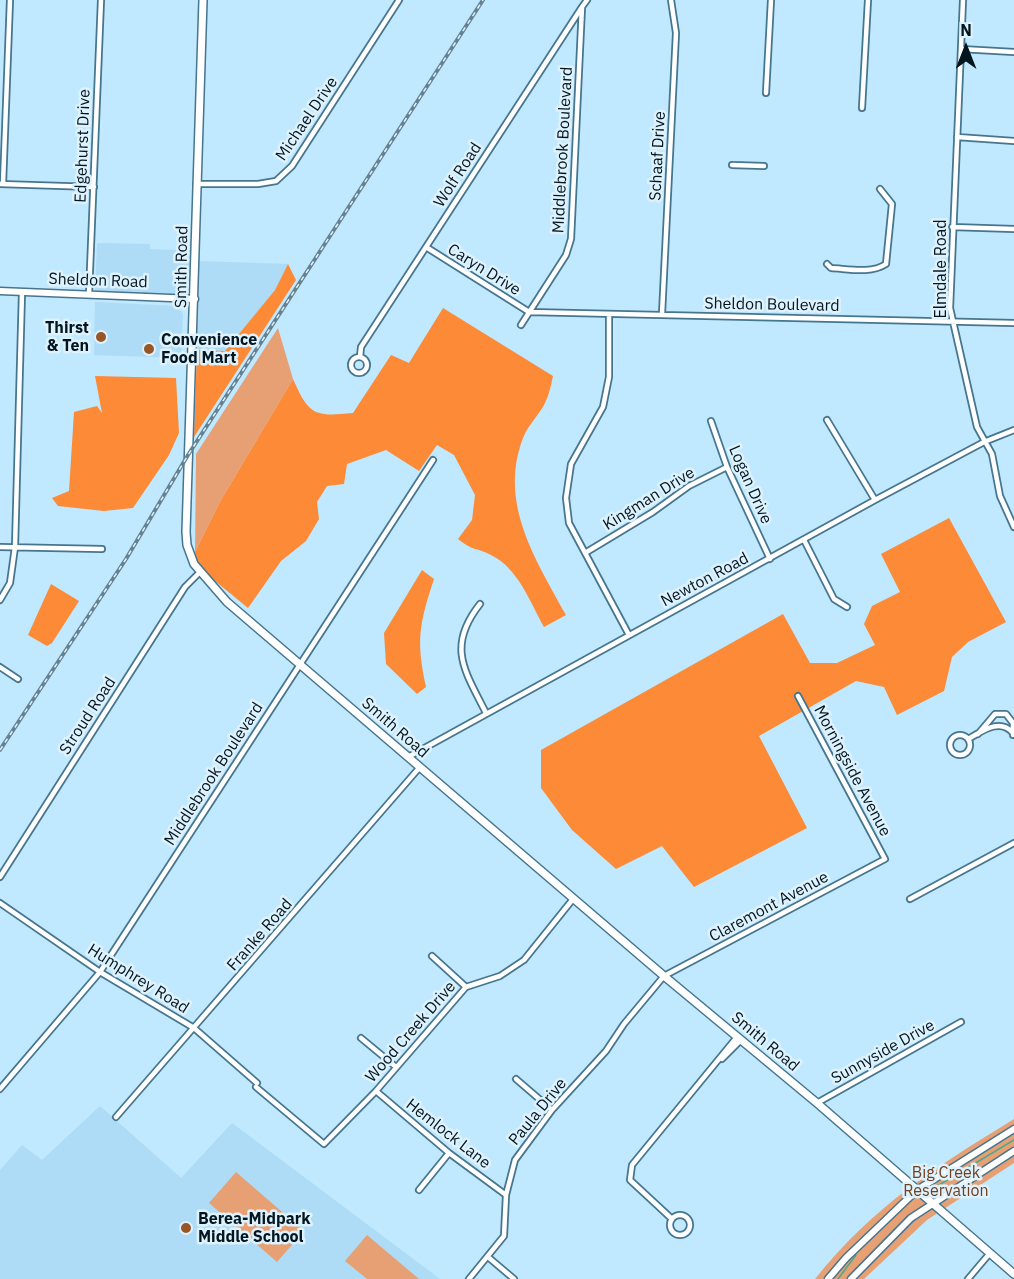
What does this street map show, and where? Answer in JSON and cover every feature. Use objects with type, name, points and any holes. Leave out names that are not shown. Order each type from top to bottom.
[{"type":"main road","name":"Smith Road","points":[[203,0],[186,532],[189,554],[200,572],[227,602],[410,756],[420,768],[573,899],[817,1103],[1014,1274]]},
{"type":"street","points":[[10,0],[2,184],[94,187]]},
{"type":"street","name":"Edgehurst Drive","points":[[89,294],[101,0]]},
{"type":"street","name":"Michael Drive","points":[[196,184],[258,184],[276,181],[292,166],[399,0]]},
{"type":"street","points":[[582,7],[587,0]]},
{"type":"street","name":"Schaaf Drive","points":[[662,314],[676,33],[670,0]]},
{"type":"street","points":[[766,93],[771,0]]},
{"type":"street","points":[[862,108],[868,0]]},
{"type":"street","name":"Elmdale Road","points":[[963,0],[950,308],[977,427],[992,454],[1000,496],[1014,527]]},
{"type":"street","name":"Wolf Road","points":[[360,357],[361,347],[582,7]]},
{"type":"street","name":"Middlebrook Boulevard","points":[[521,325],[566,255],[571,238],[582,7]]},
{"type":"street","points":[[961,49],[1014,52]]},
{"type":"street","points":[[957,137],[1014,141]]},
{"type":"street","points":[[732,165],[764,166]]},
{"type":"street","points":[[827,264],[831,268],[862,270],[879,269],[886,264],[892,204],[880,189]]},
{"type":"street","points":[[952,227],[1014,229]]},
{"type":"street","name":"Caryn Drive","points":[[426,247],[529,312]]},
{"type":"street","name":"Sheldon Road","points":[[0,291],[195,299]]},
{"type":"street","points":[[0,600],[10,583],[15,547],[22,292]]},
{"type":"street","name":"Sheldon Boulevard","points":[[529,312],[1014,323]]},
{"type":"street","points":[[609,314],[609,377],[603,407],[571,464],[566,498],[569,523],[629,635]]},
{"type":"street","points":[[827,420],[875,500]]},
{"type":"street","name":"Logan Drive","points":[[711,421],[727,467],[770,559]]},
{"type":"street","name":"Newton Road","points":[[410,756],[875,500],[984,442],[1014,430]]},
{"type":"street","name":"Middlebrook Boulevard","points":[[0,1089],[100,972],[432,460]]},
{"type":"street","name":"Kingman Drive","points":[[585,553],[652,512],[689,486],[727,467]]},
{"type":"street","points":[[804,540],[834,599],[848,607]]},
{"type":"street","points":[[0,546],[102,549]]},
{"type":"street","name":"Stroud Road","points":[[0,877],[185,587],[200,572]]},
{"type":"street","points":[[480,604],[467,621],[460,642],[460,661],[486,713]]},
{"type":"street","points":[[0,667],[18,679]]},
{"type":"street","name":"Morningside Avenue","points":[[798,696],[885,859]]},
{"type":"street","points":[[978,734],[995,714],[1006,714],[1013,723],[1014,735]]},
{"type":"street","points":[[968,739],[992,726],[1002,726],[1014,735]]},
{"type":"street","points":[[961,735],[968,739],[970,746],[966,753],[959,755],[952,751],[950,744],[954,737],[961,735]]},
{"type":"street","name":"Franke Road","points":[[116,1117],[420,768]]},
{"type":"street","points":[[910,898],[1014,843]]},
{"type":"street","name":"Claremont Avenue","points":[[664,976],[885,859]]},
{"type":"street","name":"Wood Creek Drive","points":[[324,1144],[376,1091],[466,987],[500,976],[524,960],[573,899]]},
{"type":"street","name":"Humphrey Road","points":[[0,903],[100,972],[194,1028],[324,1144]]},
{"type":"street","points":[[432,956],[466,987]]},
{"type":"street","name":"Paula Drive","points":[[469,1279],[504,1236],[506,1195],[515,1160],[552,1110],[606,1051],[624,1024],[664,976]]},
{"type":"street","name":"Sunnyside Drive","points":[[817,1103],[961,1022]]},
{"type":"street","points":[[361,1038],[396,1067]]},
{"type":"street","points":[[672,1220],[630,1180],[632,1165],[739,1039]]},
{"type":"street","points":[[516,1079],[552,1110]]},
{"type":"street","name":"Hemlock Lane","points":[[376,1091],[449,1153],[506,1195]]},
{"type":"street","points":[[828,1279],[846,1258],[917,1190],[1014,1129]]},
{"type":"street","points":[[851,1279],[881,1246],[932,1203],[1014,1151]]},
{"type":"street","points":[[419,1190],[449,1153]]},
{"type":"street","points":[[677,1216],[685,1217],[689,1223],[688,1230],[682,1235],[675,1234],[670,1228],[672,1220],[677,1216]]},
{"type":"street","points":[[968,1279],[990,1253]]},
{"type":"street","points":[[488,1257],[514,1279]]},
{"type":"shaded area","points":[[97,243],[150,244],[150,249],[200,251],[200,261],[288,264],[275,290],[225,351],[192,350],[192,295],[95,291]]},
{"type":"shaded area","points":[[288,264],[296,280],[194,437],[197,350],[225,351],[275,290]]},
{"type":"shaded area","points":[[95,302],[177,306],[183,314],[181,358],[94,355]]},
{"type":"shaded area","points":[[443,308],[553,376],[545,403],[523,438],[516,462],[515,485],[524,530],[543,573],[566,615],[544,627],[522,586],[509,568],[491,555],[472,548],[458,539],[472,520],[475,495],[454,455],[437,445],[419,471],[386,450],[347,464],[344,484],[327,486],[317,502],[319,519],[306,541],[281,561],[248,608],[198,567],[195,552],[221,500],[293,379],[304,400],[314,411],[329,414],[353,413],[391,355],[409,363]]},
{"type":"shaded area","points":[[95,376],[176,378],[179,433],[169,455],[133,508],[104,511],[58,506],[52,498],[69,491],[74,412],[97,406],[102,413]]},
{"type":"shaded area","points":[[949,518],[1006,622],[968,642],[952,657],[944,691],[897,715],[884,687],[856,681],[759,736],[807,828],[694,887],[662,846],[616,869],[572,830],[541,788],[541,750],[783,614],[810,663],[837,663],[875,645],[864,624],[872,606],[900,592],[881,554]]},
{"type":"shaded area","points":[[422,570],[434,579],[422,621],[420,644],[426,687],[417,694],[386,664],[384,633]]},
{"type":"shaded area","points":[[51,584],[79,601],[52,643],[47,646],[28,635]]},
{"type":"shaded area","name":"Berea-Midpark Middle School","points":[[100,1106],[181,1178],[232,1123],[440,1279],[0,1279],[0,1170],[22,1145],[42,1160]]},
{"type":"green space","points":[[278,328],[293,379],[221,500],[195,552],[196,454]]},
{"type":"green space","name":"Big Creek Reservation","points":[[1014,1119],[1014,1163],[927,1220],[864,1279],[815,1279],[837,1253],[883,1209],[932,1171]]},
{"type":"green space","points":[[236,1172],[304,1231],[277,1262],[209,1203]]},
{"type":"green space","points":[[367,1235],[419,1279],[367,1279],[345,1261]]},
{"type":"waterway","points":[[939,1185],[1014,1140]]},
{"type":"waterway","points":[[838,1279],[856,1255]]},
{"type":"railway","points":[[0,750],[126,559],[188,455],[483,0]]},
{"type":"place","name":"Thirst & Ten","points":[[101,337]]},
{"type":"place","name":"Convenience Food Mart","points":[[149,349]]},
{"type":"place","name":"Berea-Midpark Middle School","points":[[186,1228]]}]
